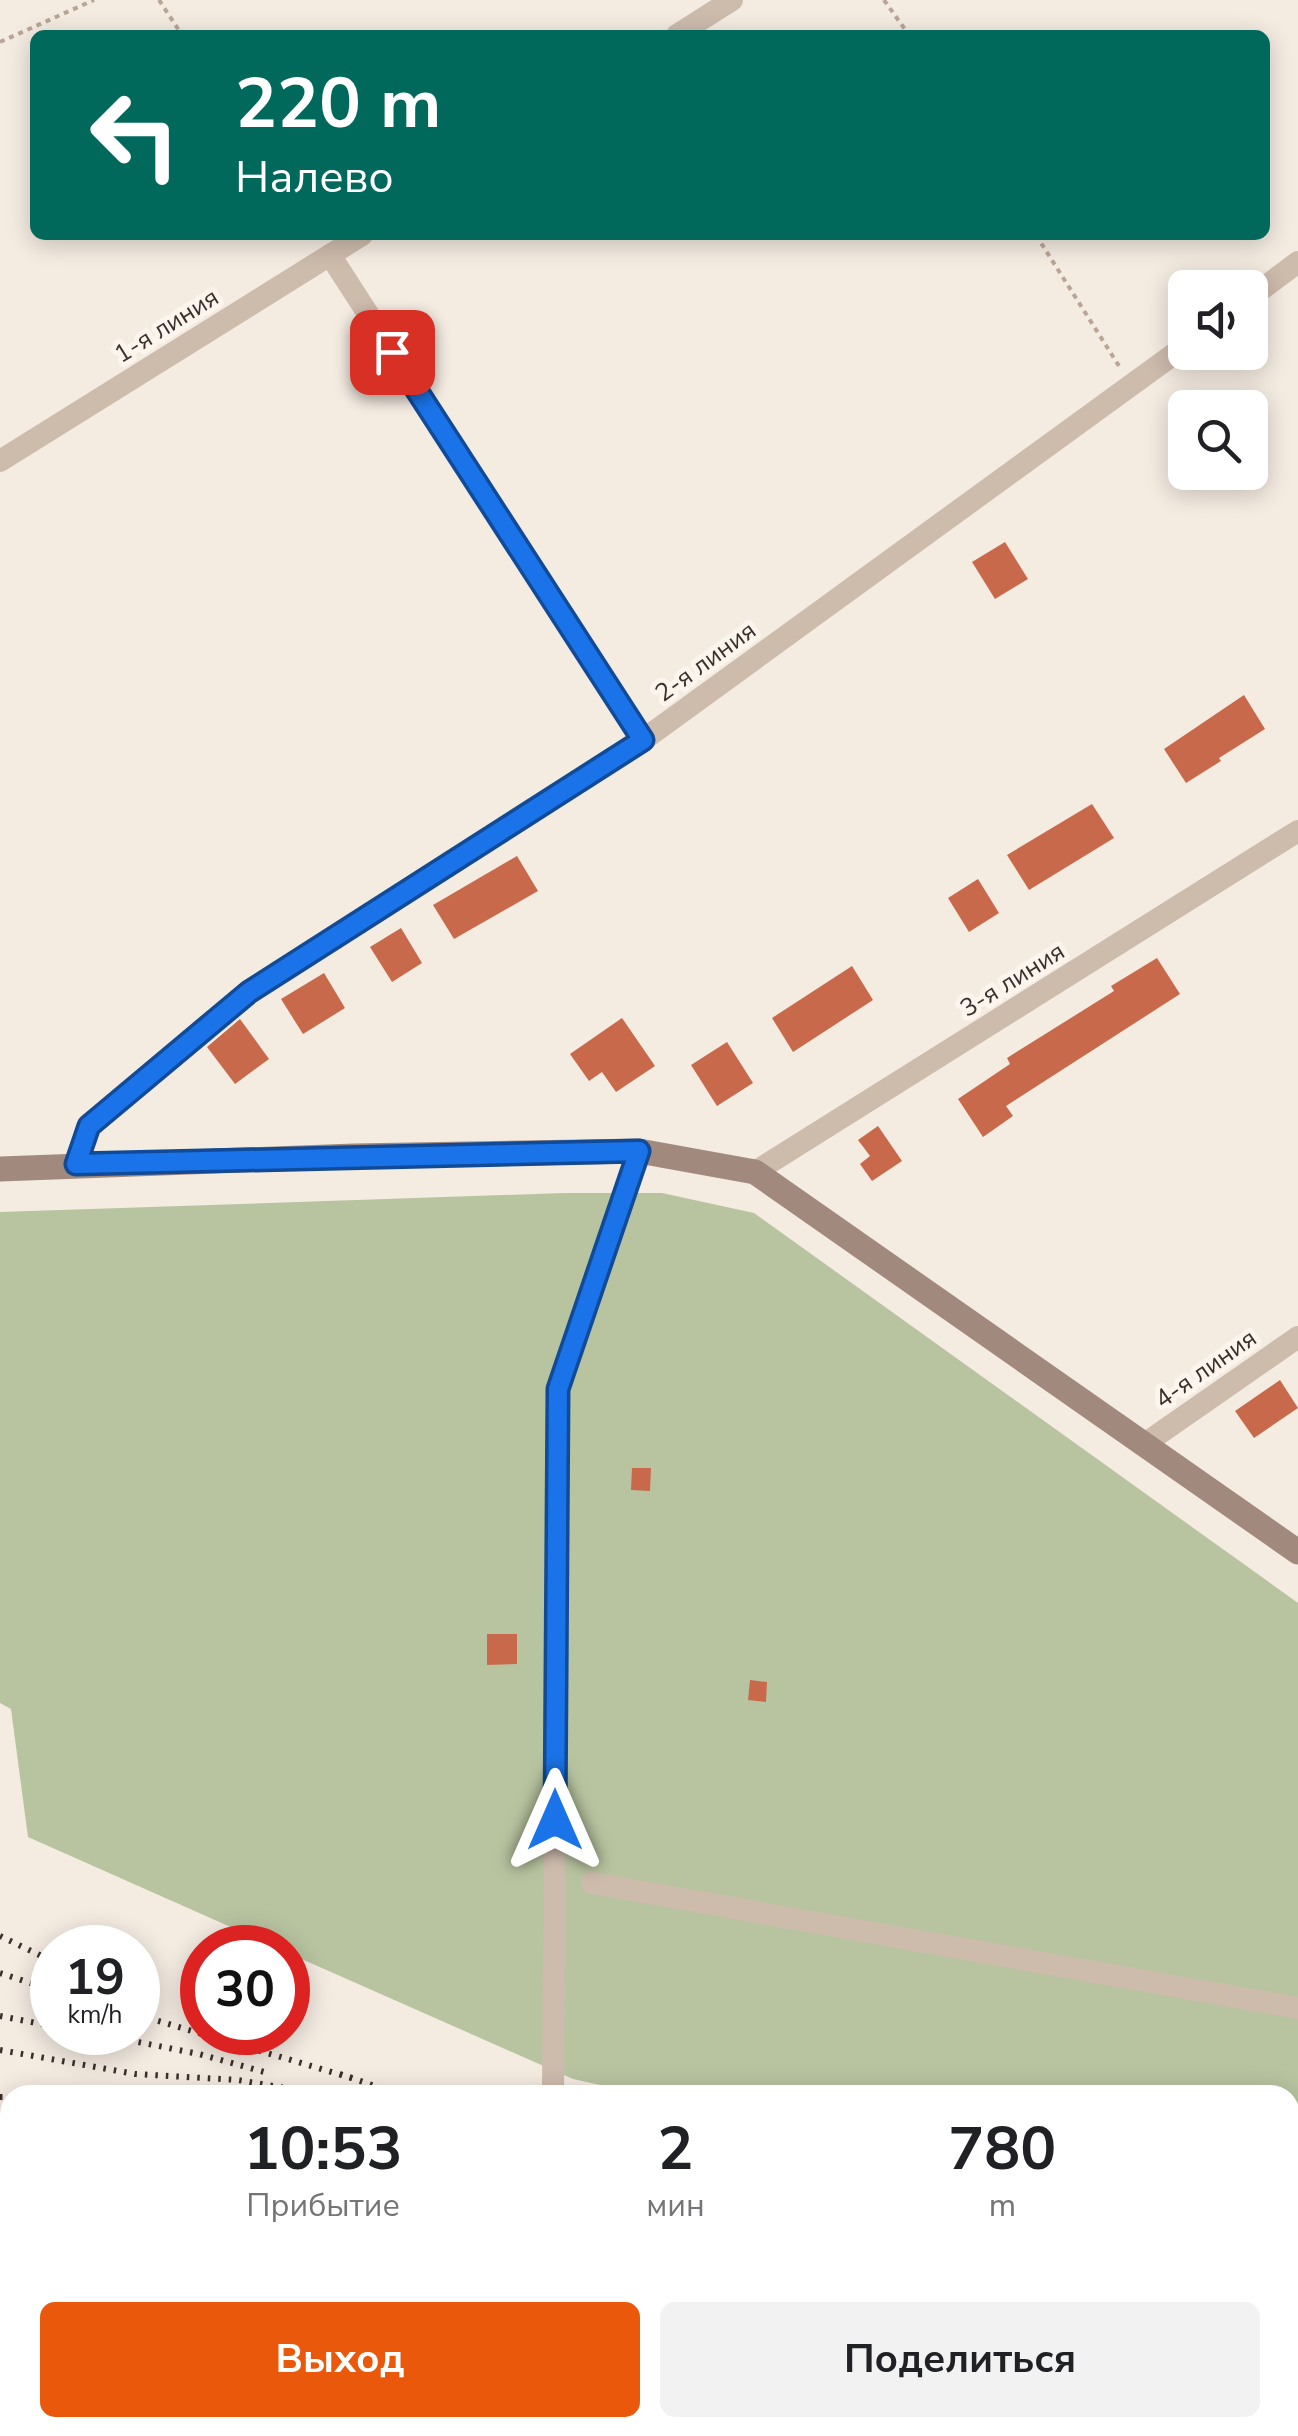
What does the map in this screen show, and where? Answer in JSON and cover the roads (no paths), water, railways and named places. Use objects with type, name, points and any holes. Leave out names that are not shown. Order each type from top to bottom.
[{"type":"street","points":[[684,30],[732,0]]},
{"type":"street","name":"1-я линия","points":[[0,461],[354,240]]},
{"type":"street","points":[[330,255],[643,740]]},
{"type":"street","points":[[1268,284],[1298,262]]},
{"type":"street","name":"2-я линия","points":[[76,1164],[89,1126],[249,992],[643,740],[1168,359]]},
{"type":"street","name":"3-я линия","points":[[755,1172],[1298,831]]},
{"type":"street","points":[[553,2085],[558,1389],[639,1151]]},
{"type":"street","points":[[0,1169],[639,1151],[755,1172],[1298,1552]]},
{"type":"street","name":"4-я линия","points":[[1143,1445],[1298,1337]]},
{"type":"street","points":[[592,1883],[1298,2008]]},
{"type":"railway","points":[[0,1936],[30,1950]]},
{"type":"railway","points":[[0,1973],[30,1983]]},
{"type":"railway","points":[[0,2016],[30,2022]]},
{"type":"railway","points":[[160,2021],[352,2078]]},
{"type":"railway","points":[[160,2046],[268,2073]]},
{"type":"railway","points":[[0,2050],[135,2074],[267,2085]]},
{"type":"railway","points":[[340,2074],[372,2085]]}]
